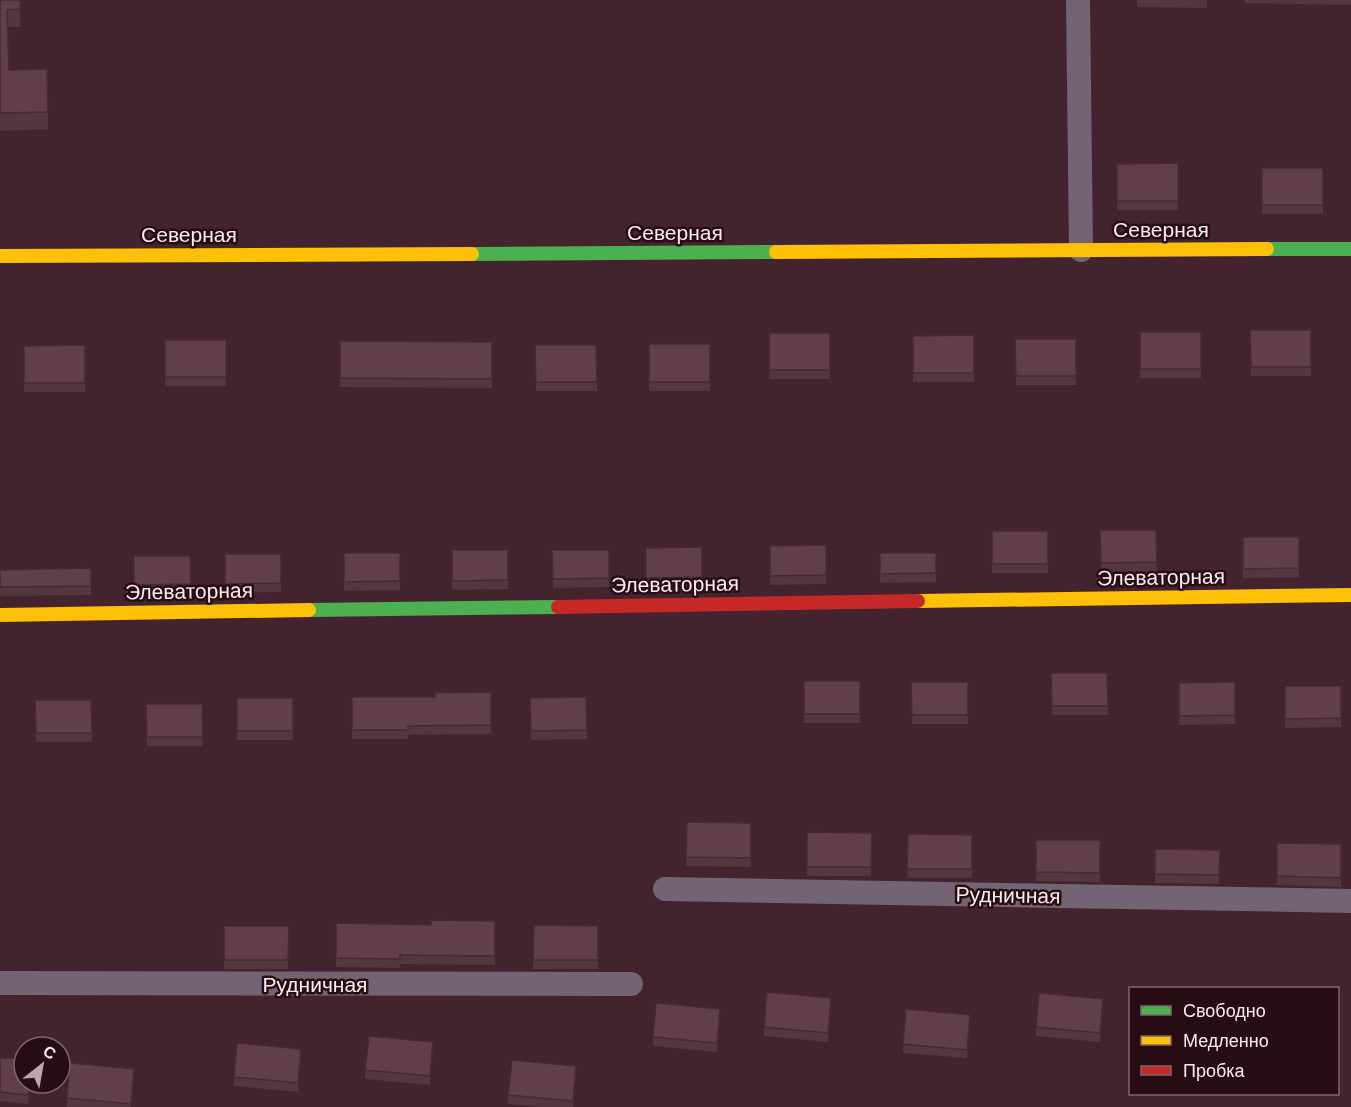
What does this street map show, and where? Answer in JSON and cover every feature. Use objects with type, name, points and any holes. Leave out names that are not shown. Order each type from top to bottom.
[{"type":"street","points":[[1078,0],[1081,250]]},
{"type":"street","name":"Северная","points":[[0,256],[1351,249]]},
{"type":"street","name":"Элеваторная","points":[[0,615],[1351,595]]},
{"type":"street","name":"Рудничная","points":[[664,889],[1351,901]]},
{"type":"street","name":"Рудничная","points":[[0,983],[630,984]]},
{"type":"building","points":[[0,0],[20,0],[20,9],[7,10],[9,70],[47,69],[48,112],[0,113]]},
{"type":"building","points":[[1178,163],[1178,201],[1117,201],[1117,164]]},
{"type":"building","points":[[1262,168],[1323,168],[1323,205],[1262,205]]},
{"type":"building","points":[[1250,330],[1311,330],[1311,367],[1251,367]]},
{"type":"building","points":[[1140,332],[1201,332],[1201,369],[1140,369]]},
{"type":"building","points":[[769,333],[830,333],[830,370],[769,370]]},
{"type":"building","points":[[974,335],[974,373],[913,373],[913,336]]},
{"type":"building","points":[[1015,339],[1076,339],[1076,376],[1016,376]]},
{"type":"building","points":[[165,340],[226,340],[226,377],[165,377]]},
{"type":"building","points":[[340,341],[492,342],[492,379],[340,378]]},
{"type":"building","points":[[649,344],[710,344],[710,382],[649,382]]},
{"type":"building","points":[[85,345],[85,383],[24,383],[24,346]]},
{"type":"building","points":[[535,345],[596,345],[597,382],[536,382]]},
{"type":"building","points":[[1100,530],[1156,530],[1157,562],[1101,563]]},
{"type":"building","points":[[992,531],[1048,531],[1048,564],[992,564]]},
{"type":"building","points":[[1243,537],[1299,537],[1299,568],[1243,569]]},
{"type":"building","points":[[826,545],[826,575],[770,576],[770,546]]},
{"type":"building","points":[[702,547],[702,577],[646,578],[646,548]]},
{"type":"building","points":[[452,550],[508,550],[508,580],[452,581]]},
{"type":"building","points":[[552,550],[609,550],[609,578],[553,579]]},
{"type":"building","points":[[344,553],[400,553],[400,581],[344,582]]},
{"type":"building","points":[[880,553],[936,553],[936,573],[880,574]]},
{"type":"building","points":[[225,554],[281,554],[281,583],[225,584]]},
{"type":"building","points":[[134,556],[190,556],[191,584],[134,585]]},
{"type":"building","points":[[91,568],[91,586],[0,587],[0,570]]},
{"type":"building","points":[[1051,673],[1107,673],[1108,706],[1052,706]]},
{"type":"building","points":[[804,681],[860,681],[860,714],[804,714]]},
{"type":"building","points":[[911,682],[968,682],[968,715],[912,715]]},
{"type":"building","points":[[1235,682],[1235,715],[1179,716],[1179,683]]},
{"type":"building","points":[[1285,686],[1341,686],[1341,718],[1285,719]]},
{"type":"building","points":[[491,692],[491,725],[408,726],[408,730],[352,730],[352,697],[435,697],[435,693]]},
{"type":"building","points":[[586,697],[587,730],[531,731],[530,698]]},
{"type":"building","points":[[237,698],[293,698],[293,731],[237,731]]},
{"type":"building","points":[[35,700],[91,700],[92,733],[36,733]]},
{"type":"building","points":[[146,704],[202,704],[203,737],[147,737]]},
{"type":"building","points":[[687,822],[751,823],[751,858],[686,857]]},
{"type":"building","points":[[807,832],[872,833],[871,867],[807,867]]},
{"type":"building","points":[[908,834],[972,835],[972,869],[907,869]]},
{"type":"building","points":[[1036,840],[1100,840],[1100,873],[1036,872]]},
{"type":"building","points":[[1277,843],[1341,844],[1341,878],[1277,876]]},
{"type":"building","points":[[1155,849],[1220,850],[1219,875],[1155,874]]},
{"type":"building","points":[[431,920],[495,921],[495,956],[400,955],[400,959],[336,958],[336,923],[431,925]]},
{"type":"building","points":[[534,925],[598,926],[598,960],[533,960]]},
{"type":"building","points":[[224,926],[289,926],[288,960],[224,960]]},
{"type":"building","points":[[767,992],[831,998],[828,1033],[764,1027]]},
{"type":"building","points":[[1039,993],[1103,999],[1100,1033],[1036,1027]]},
{"type":"building","points":[[656,1003],[720,1009],[717,1043],[653,1037]]},
{"type":"building","points":[[906,1009],[970,1015],[967,1050],[903,1044]]},
{"type":"building","points":[[369,1036],[433,1042],[430,1076],[365,1070]]},
{"type":"building","points":[[237,1043],[301,1049],[298,1083],[234,1077]]},
{"type":"building","points":[[0,1058],[12,1058],[12,1093],[0,1092]]},
{"type":"building","points":[[512,1060],[576,1066],[573,1101],[508,1095]]},
{"type":"building","points":[[72,1063],[134,1069],[131,1104],[67,1098],[67,1095],[72,1095]]},
{"type":"traffic: fast","points":[[1267,249],[1351,249]]},
{"type":"traffic: fast","points":[[472,254],[776,252]]},
{"type":"traffic: fast","points":[[309,610],[558,607]]},
{"type":"traffic: slow","points":[[776,252],[1267,249]]},
{"type":"traffic: slow","points":[[0,256],[472,254]]},
{"type":"traffic: slow","points":[[918,601],[1351,595]]},
{"type":"traffic: slow","points":[[0,615],[309,610]]},
{"type":"traffic: jam","points":[[558,607],[918,601]]}]
